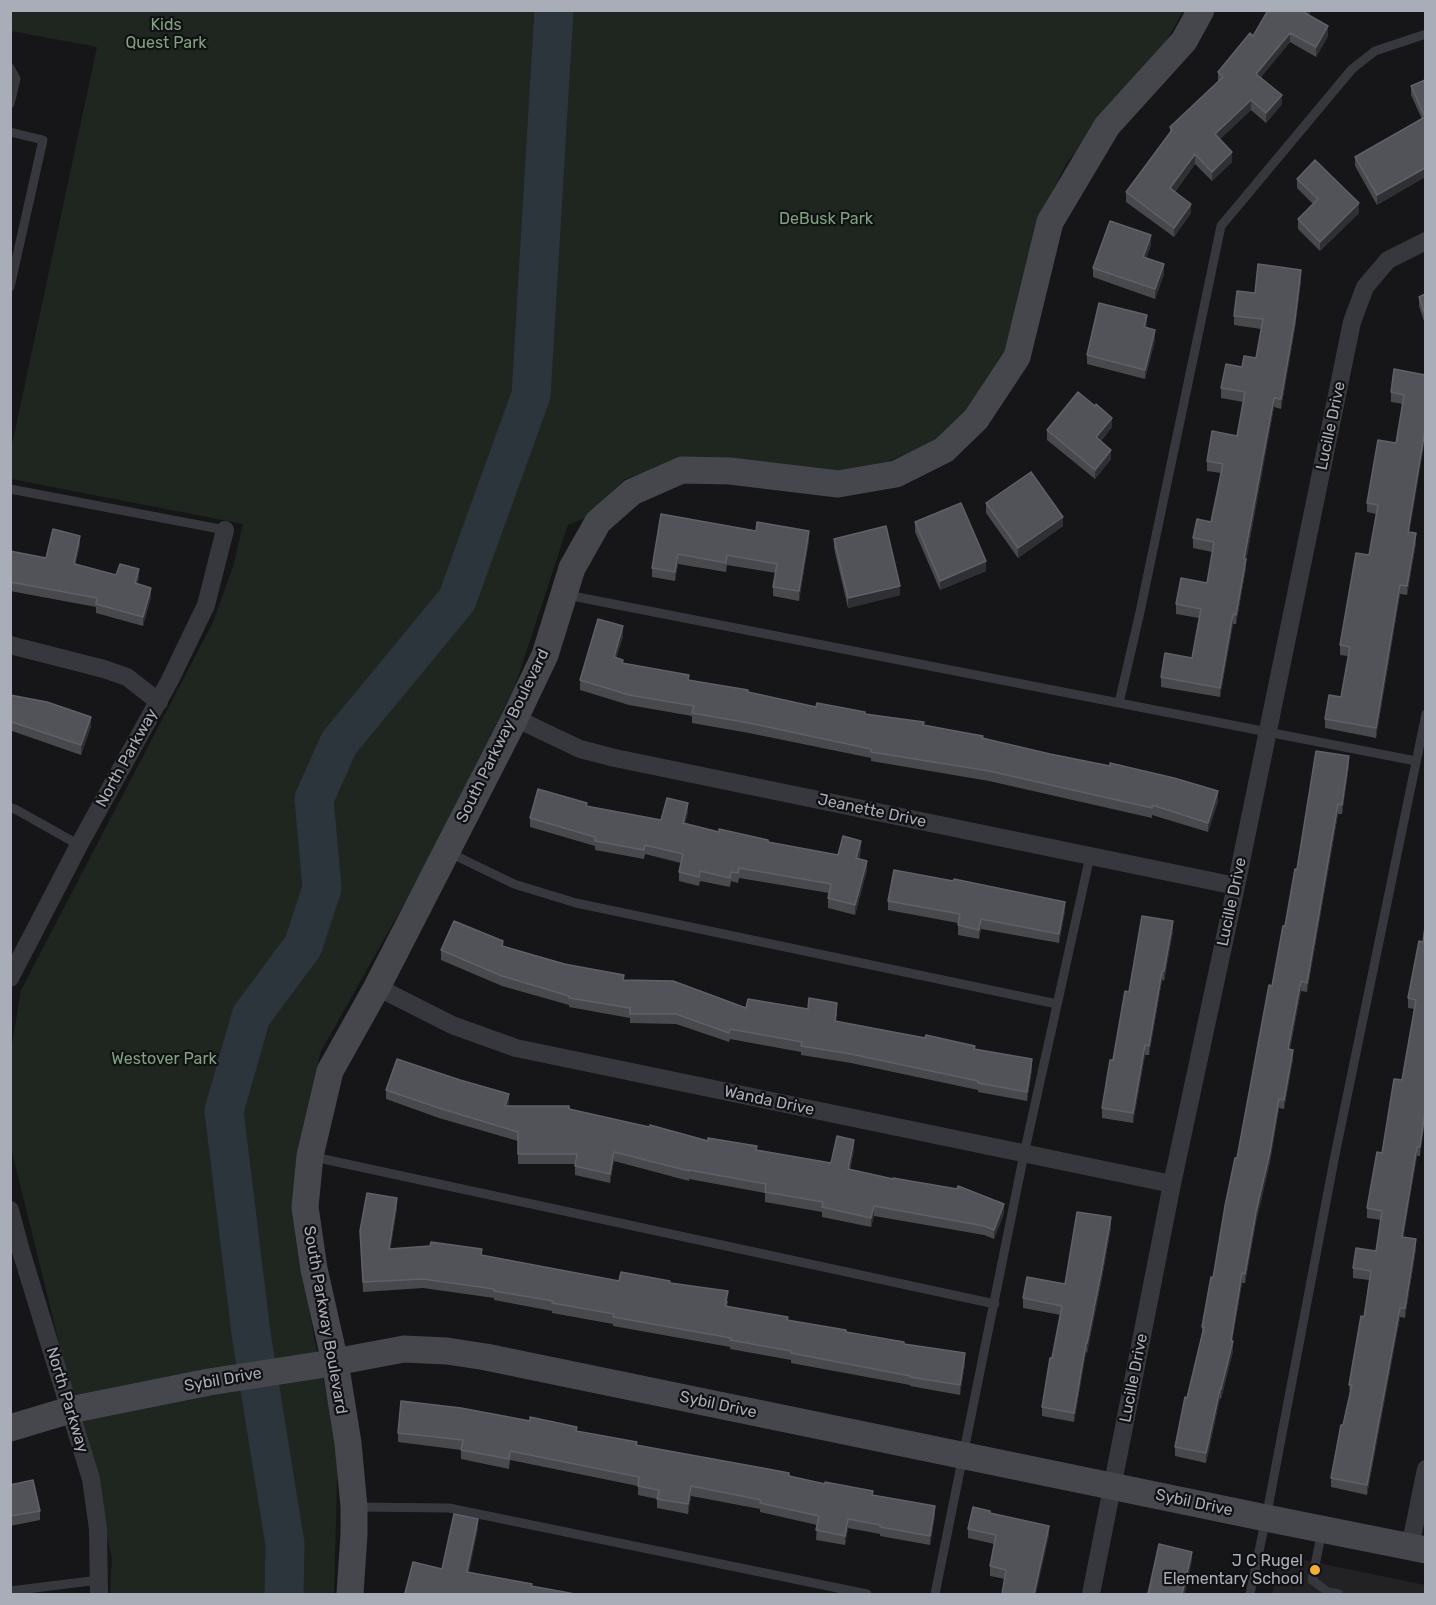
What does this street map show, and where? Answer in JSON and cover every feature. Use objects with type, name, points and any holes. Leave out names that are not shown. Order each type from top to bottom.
[{"type":"street","name":"South Parkway Boulevard","points":[[350,1594],[354,1507],[348,1443],[325,1364],[305,1207],[310,1156],[330,1071],[377,987],[515,718],[545,655],[572,568],[598,522],[632,492],[682,470],[730,471],[838,484],[896,474],[944,450],[976,419],[1017,357],[1050,222],[1107,126],[1184,41],[1201,10]]},
{"type":"street","name":"Lucille Drive","points":[[1091,1594],[1172,1184],[1352,322],[1365,287],[1388,260],[1425,241]]},
{"type":"street","name":"North Parkway","points":[[11,978],[79,845],[159,702],[206,605],[225,530]]},
{"type":"street","points":[[10,645],[127,677],[159,702]]},
{"type":"street","name":"Jeanette Drive","points":[[515,718],[580,748],[615,758],[1236,886]]},
{"type":"street","name":"Wanda Drive","points":[[377,987],[452,1025],[516,1048],[1172,1184]]},
{"type":"street","name":"North Parkway","points":[[10,1210],[16,1252],[91,1479],[98,1529],[99,1587]]},
{"type":"street","name":"Sybil Drive","points":[[10,1428],[70,1410],[214,1381],[404,1349],[447,1351],[486,1357],[1418,1548]]},
{"type":"street","points":[[1418,1548],[1425,1469]]},
{"type":"lane","points":[[1119,703],[1221,226],[1352,69],[1376,51],[1425,34]]},
{"type":"lane","points":[[10,68],[16,79],[10,104]]},
{"type":"lane","points":[[10,132],[43,140],[10,287]]},
{"type":"lane","points":[[10,489],[225,530]]},
{"type":"lane","points":[[564,594],[1416,761]]},
{"type":"lane","points":[[1250,1594],[1335,1155],[1425,714]]},
{"type":"lane","points":[[10,808],[79,845]]},
{"type":"lane","points":[[446,851],[514,884],[576,903],[1057,1004]]},
{"type":"lane","points":[[935,1594],[1024,1154],[1090,856]]},
{"type":"lane","points":[[310,1156],[995,1304]]},
{"type":"lane","points":[[354,1507],[449,1508],[867,1594]]},
{"type":"lane","points":[[1322,1529],[1312,1580],[1328,1592],[1339,1594]]},
{"type":"lane","points":[[10,1591],[99,1587]]},
{"type":"shaded area","name":"J C Rugel Elementary School","points":[[1280,1555],[1425,1585],[1425,1594],[1272,1594]]},
{"type":"green space","points":[[10,11],[1183,11],[1165,44],[1066,164],[1046,205],[1008,348],[986,391],[936,441],[863,472],[666,465],[625,479],[585,518],[568,525],[514,689],[423,870],[320,1053],[293,1206],[314,1338],[338,1447],[334,1594],[110,1594],[112,1558],[11,1148],[11,1050],[21,990],[213,622],[233,567],[243,524],[11,479],[11,449],[97,47],[11,31]]},
{"type":"building","points":[[1268,10],[1306,10],[1305,13],[1328,26],[1316,47],[1290,33],[1256,74],[1282,95],[1266,113],[1251,100],[1215,134],[1232,152],[1212,172],[1195,154],[1170,188],[1191,204],[1174,228],[1126,192],[1172,130],[1170,127],[1223,77],[1218,72],[1250,33],[1253,36]]},
{"type":"building","points":[[1425,80],[1425,117],[1411,86]]},
{"type":"building","points":[[1425,117],[1425,168],[1377,195],[1355,157]]},
{"type":"building","points":[[1315,160],[1359,203],[1320,242],[1298,219],[1318,199],[1297,179]]},
{"type":"building","points":[[1110,221],[1151,235],[1143,257],[1164,264],[1155,289],[1093,268]]},
{"type":"building","points":[[1258,264],[1301,270],[1281,399],[1274,398],[1236,615],[1233,614],[1220,688],[1161,677],[1165,653],[1192,658],[1201,609],[1176,604],[1181,578],[1207,583],[1214,542],[1193,538],[1197,519],[1211,522],[1223,464],[1207,461],[1212,431],[1237,436],[1245,392],[1221,388],[1226,364],[1242,367],[1244,356],[1256,358],[1263,319],[1234,316],[1237,291],[1255,293]]},
{"type":"building","points":[[1425,294],[1425,314],[1419,297]]},
{"type":"building","points":[[1099,303],[1147,315],[1144,327],[1155,330],[1145,370],[1087,355]]},
{"type":"building","points":[[1394,369],[1425,375],[1425,430],[1408,532],[1416,533],[1407,586],[1400,585],[1376,728],[1325,719],[1329,695],[1341,697],[1350,647],[1340,645],[1356,553],[1369,555],[1378,505],[1367,503],[1378,440],[1396,443],[1404,395],[1391,392]]},
{"type":"building","points":[[1078,392],[1112,418],[1096,437],[1111,450],[1095,470],[1047,430]]},
{"type":"building","points":[[1031,472],[1063,517],[1018,548],[986,503]]},
{"type":"building","points":[[961,503],[986,561],[940,581],[915,522]]},
{"type":"building","points":[[661,514],[756,531],[757,522],[809,531],[799,591],[773,587],[777,564],[727,555],[726,563],[678,554],[675,572],[652,568]]},
{"type":"building","points":[[886,526],[900,586],[848,598],[834,539]]},
{"type":"building","points":[[53,529],[80,536],[75,564],[116,575],[120,564],[139,569],[135,583],[151,588],[143,617],[96,604],[97,598],[10,582],[10,551],[46,558]]},
{"type":"building","points":[[598,619],[623,626],[614,657],[623,660],[622,663],[689,675],[688,680],[748,690],[748,692],[816,707],[817,703],[865,712],[865,714],[924,722],[923,725],[983,736],[982,738],[1050,754],[1110,766],[1110,763],[1218,791],[1208,823],[1152,805],[1152,808],[989,771],[871,752],[871,749],[692,713],[694,706],[629,695],[580,680]]},
{"type":"building","points":[[10,695],[47,702],[91,717],[81,745],[12,722],[10,728]]},
{"type":"building","points":[[1316,751],[1349,756],[1342,805],[1338,804],[1307,983],[1301,981],[1288,1049],[1293,1050],[1284,1100],[1279,1099],[1245,1274],[1242,1273],[1231,1341],[1233,1341],[1206,1453],[1175,1447],[1185,1397],[1187,1398],[1204,1327],[1202,1327],[1211,1277],[1213,1278],[1225,1206],[1235,1158],[1237,1158],[1269,985],[1272,986],[1295,869],[1297,869]]},
{"type":"building","points":[[538,789],[587,803],[586,806],[661,820],[667,798],[688,803],[683,823],[838,855],[843,836],[861,841],[856,858],[867,861],[855,905],[828,898],[831,884],[739,868],[738,873],[731,872],[730,878],[700,871],[699,877],[679,872],[683,854],[645,845],[644,850],[595,841],[595,837],[530,818]]},
{"type":"building","points":[[894,870],[953,881],[954,879],[1065,902],[1059,934],[981,919],[979,930],[958,925],[960,914],[888,901]]},
{"type":"building","points":[[1142,916],[1173,921],[1149,1046],[1145,1045],[1133,1113],[1102,1108],[1125,991],[1129,992]]},
{"type":"building","points":[[454,921],[503,941],[502,946],[564,964],[624,975],[623,980],[673,981],[746,1008],[748,999],[808,1009],[809,998],[837,1003],[835,1021],[925,1038],[926,1035],[975,1046],[974,1049],[1032,1059],[1027,1092],[851,1054],[801,1046],[802,1042],[730,1029],[729,1033],[676,1014],[630,1014],[630,1008],[569,998],[569,996],[502,976],[441,950]]},
{"type":"building","points":[[1425,927],[1425,1112],[1402,1237],[1416,1239],[1405,1308],[1400,1308],[1367,1485],[1331,1478],[1341,1425],[1343,1425],[1352,1385],[1349,1385],[1361,1316],[1364,1317],[1371,1271],[1353,1268],[1356,1248],[1376,1251],[1382,1211],[1367,1208],[1377,1152],[1382,1153],[1394,1079],[1402,1080],[1416,1000],[1408,998],[1419,941],[1423,942]]},
{"type":"building","points":[[397,1059],[509,1094],[505,1106],[569,1106],[569,1109],[649,1127],[650,1125],[708,1141],[708,1138],[757,1146],[756,1150],[831,1163],[837,1136],[854,1140],[848,1169],[957,1189],[958,1186],[1004,1204],[994,1230],[984,1226],[874,1206],[871,1218],[822,1207],[823,1202],[765,1192],[766,1184],[689,1171],[614,1152],[610,1174],[575,1166],[577,1154],[518,1154],[518,1132],[386,1090]]},
{"type":"building","points":[[367,1193],[397,1198],[389,1249],[430,1246],[431,1242],[482,1249],[481,1255],[619,1281],[621,1272],[670,1281],[670,1283],[728,1291],[725,1306],[788,1317],[787,1320],[846,1330],[846,1332],[904,1342],[904,1344],[965,1353],[960,1385],[791,1353],[791,1351],[730,1340],[731,1338],[613,1317],[614,1314],[494,1291],[494,1289],[423,1279],[363,1282],[360,1231]]},
{"type":"building","points":[[1077,1212],[1111,1217],[1074,1413],[1042,1407],[1062,1306],[1023,1298],[1027,1277],[1065,1284]]},
{"type":"building","points":[[401,1401],[461,1408],[530,1421],[530,1417],[577,1427],[576,1431],[637,1442],[636,1445],[789,1473],[789,1476],[825,1484],[825,1482],[873,1491],[872,1495],[935,1506],[930,1536],[848,1519],[845,1536],[816,1530],[819,1516],[760,1503],[761,1500],[691,1486],[688,1504],[657,1499],[659,1490],[638,1486],[639,1477],[510,1451],[509,1459],[461,1450],[463,1440],[398,1433]]},
{"type":"building","points":[[33,1480],[40,1511],[10,1516],[10,1485]]},
{"type":"building","points":[[973,1507],[1049,1526],[1034,1594],[1002,1594],[1006,1570],[990,1566],[996,1535],[968,1529]]},
{"type":"building","points":[[454,1514],[478,1519],[467,1572],[575,1594],[405,1593],[413,1562],[442,1569]]},
{"type":"building","points":[[1159,1544],[1192,1552],[1182,1594],[1148,1594]]},
{"type":"waterway","points":[[284,1594],[285,1544],[251,1333],[224,1111],[251,1016],[303,946],[322,888],[314,799],[339,743],[457,600],[531,395],[554,10]]},
{"type":"place","name":"J C Rugel Elementary School","points":[[1315,1570]]},
{"type":"park label","name":"Kids Quest Park","points":[[166,34]]},
{"type":"park label","name":"DeBusk Park","points":[[826,219]]},
{"type":"park label","name":"Westover Park","points":[[164,1059]]}]
